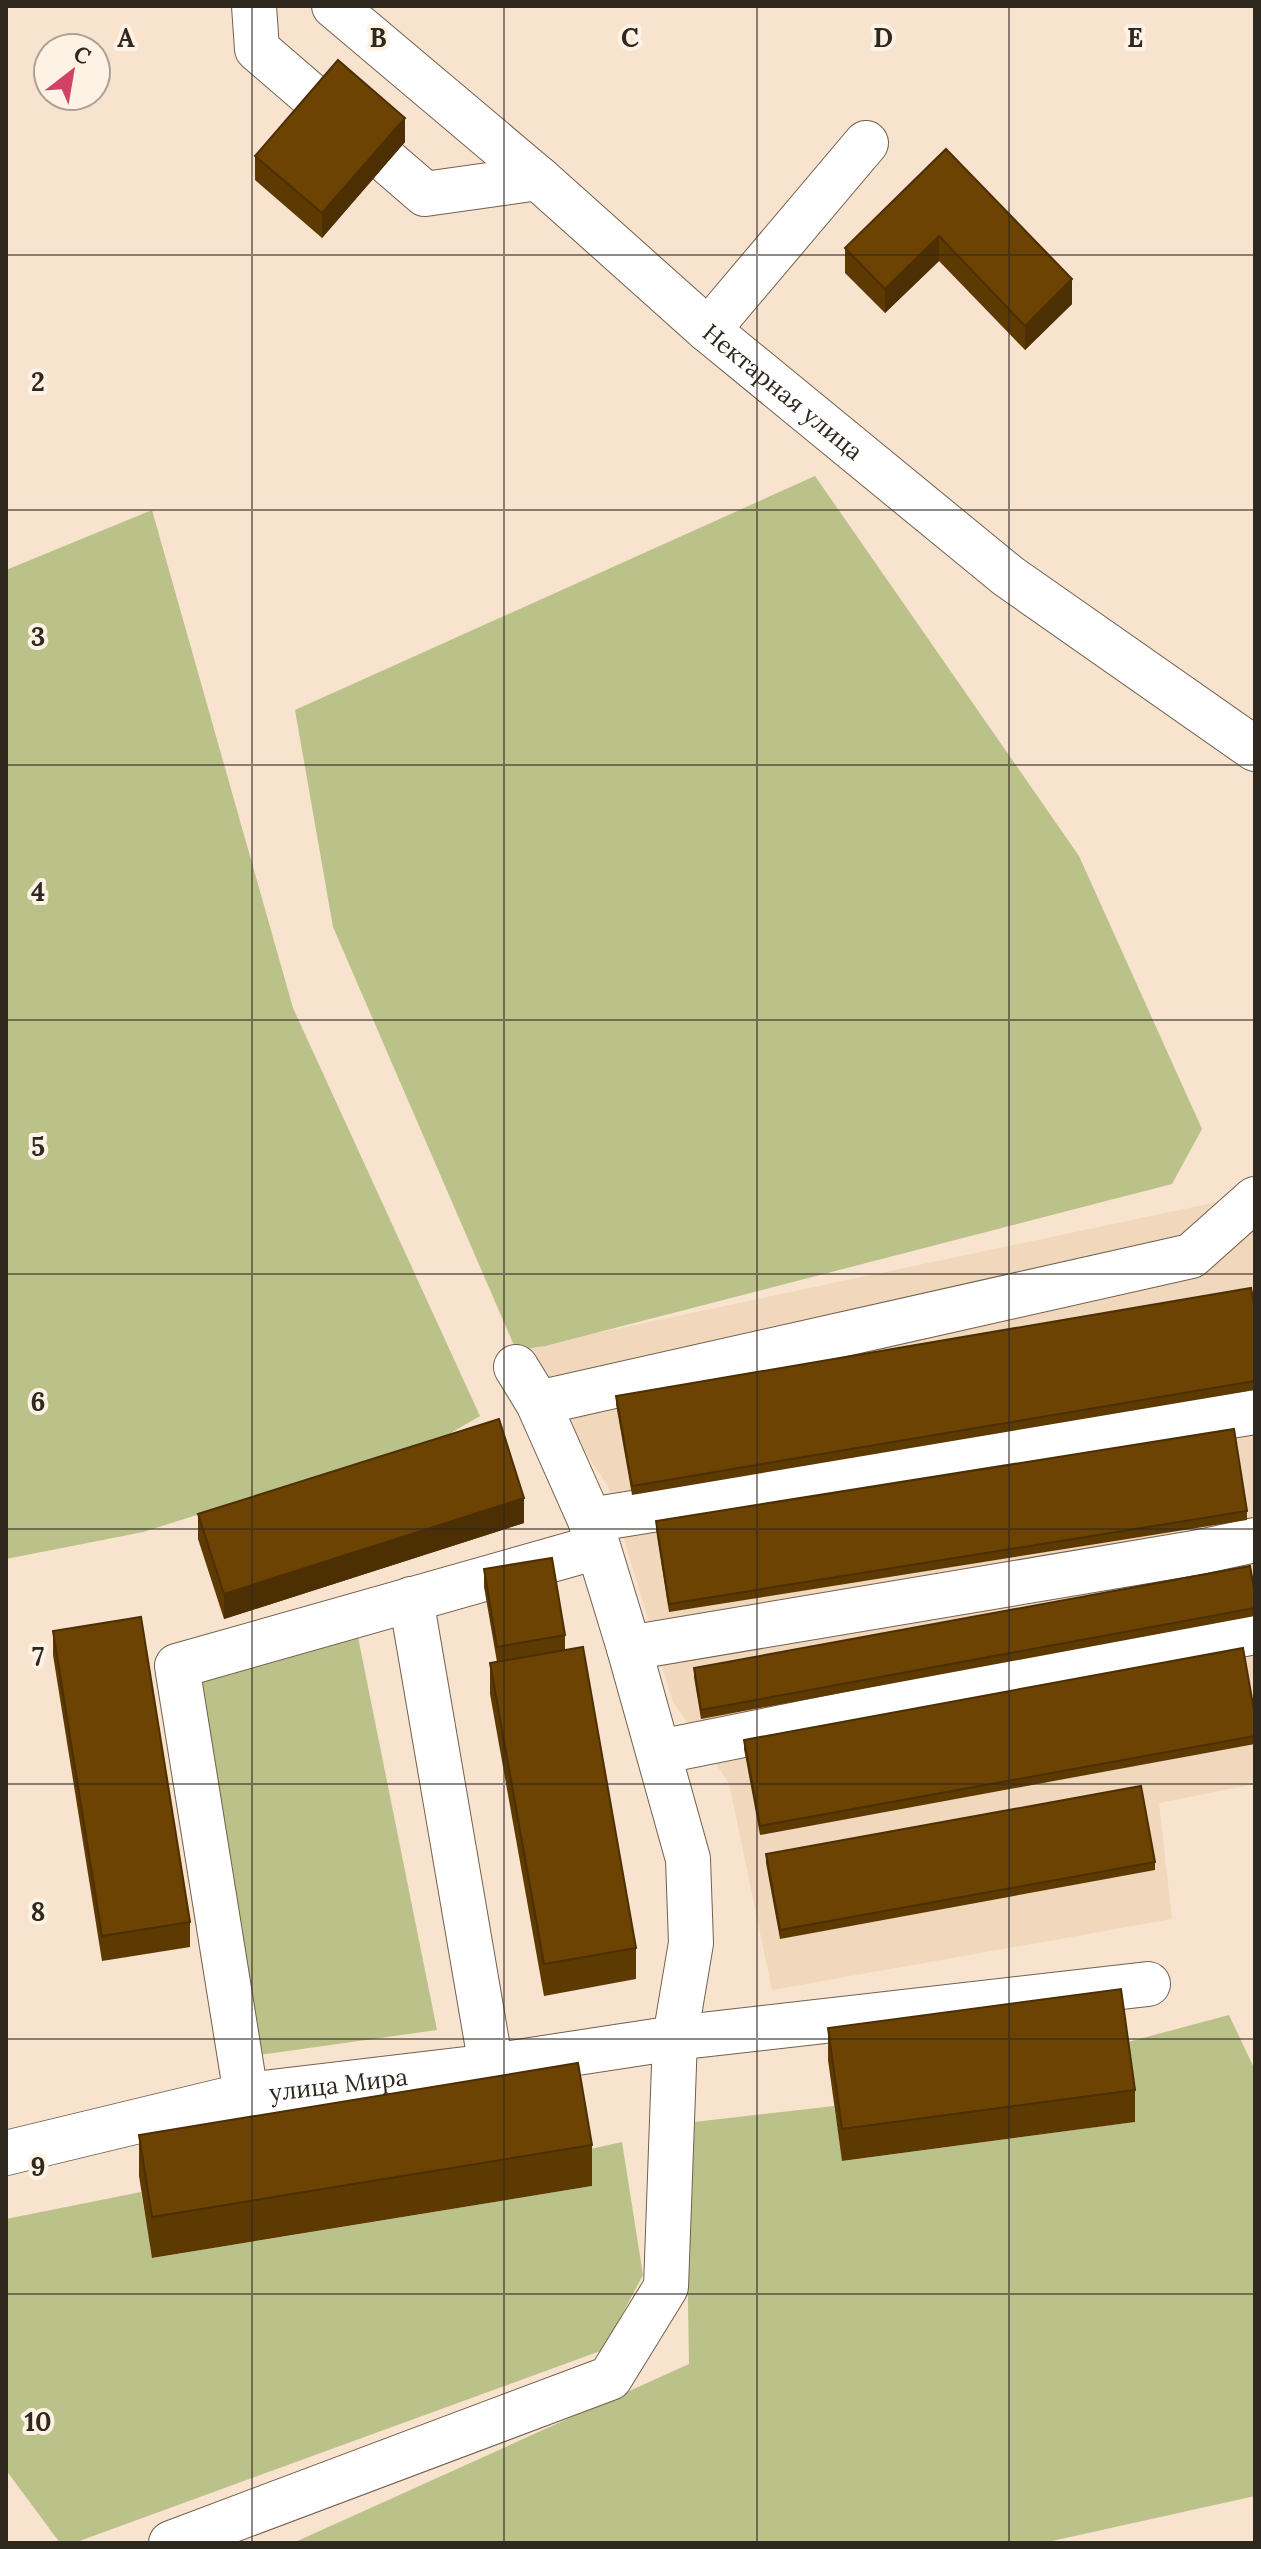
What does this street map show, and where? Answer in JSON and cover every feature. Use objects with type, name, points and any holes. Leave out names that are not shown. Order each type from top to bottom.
[{"type":"street","points":[[254,6],[257,49],[425,194],[538,178]]},
{"type":"street","name":"Нектарная улица","points":[[334,6],[538,178],[708,330],[1008,576],[1255,749]]},
{"type":"street","points":[[708,330],[866,143]]},
{"type":"street","points":[[171,2543],[610,2378],[666,2287],[675,2038],[691,1943],[688,1859],[593,1533],[527,1385],[1191,1256],[1255,1199]]},
{"type":"street","points":[[246,2095],[177,1666],[411,1599],[593,1533],[1255,1412]]},
{"type":"street","points":[[629,1648],[1200,1552],[1255,1540]]},
{"type":"street","points":[[411,1599],[491,2066]]},
{"type":"street","points":[[659,1752],[1255,1632]]},
{"type":"street","name":"улица Мира","points":[[6,2153],[246,2095],[491,2066],[675,2038],[1148,1984]]},
{"type":"shaded area","points":[[1236,1198],[1255,1215],[1255,1784],[1159,1803],[1172,1919],[772,1990],[729,1783],[673,1702],[608,1486],[516,1350]]},
{"type":"green space","points":[[815,476],[1079,856],[1202,1129],[1172,1184],[545,1346],[516,1350],[333,927],[295,710]]},
{"type":"green space","points":[[152,510],[293,1008],[480,1416],[444,1437],[143,1532],[6,1559],[6,570]]},
{"type":"green space","points":[[358,1637],[437,2030],[245,2057],[186,1680]]},
{"type":"green space","points":[[1229,2015],[1255,2070],[1255,2496],[1043,2543],[293,2543],[689,2364],[685,2123],[834,2106],[843,2161],[1134,2122],[1124,2043]]},
{"type":"green space","points":[[622,2142],[643,2275],[603,2350],[74,2543],[60,2543],[6,2470],[6,2219],[141,2192],[153,2258],[592,2186],[586,2150]]},
{"type":"building","points":[[338,60],[405,118],[322,213],[255,156]]},
{"type":"building","points":[[946,149],[1072,279],[1025,326],[939,236],[885,289],[845,248]]},
{"type":"building","points":[[1251,1288],[1255,1309],[1255,1381],[632,1486],[616,1396]]},
{"type":"building","points":[[499,1419],[524,1498],[224,1594],[198,1514]]},
{"type":"building","points":[[1234,1429],[1247,1511],[669,1604],[656,1521]]},
{"type":"building","points":[[552,1558],[565,1635],[497,1647],[484,1569]]},
{"type":"building","points":[[1250,1566],[1255,1608],[701,1710],[694,1668]]},
{"type":"building","points":[[141,1617],[190,1922],[102,1936],[53,1631]]},
{"type":"building","points":[[583,1647],[636,1948],[544,1964],[490,1663]]},
{"type":"building","points":[[1243,1648],[1255,1716],[1255,1736],[760,1826],[744,1740]]},
{"type":"building","points":[[1141,1786],[1155,1862],[780,1930],[766,1854]]},
{"type":"building","points":[[1121,1989],[1135,2090],[842,2129],[828,2028]]},
{"type":"building","points":[[578,2063],[592,2145],[152,2217],[139,2135]]}]
